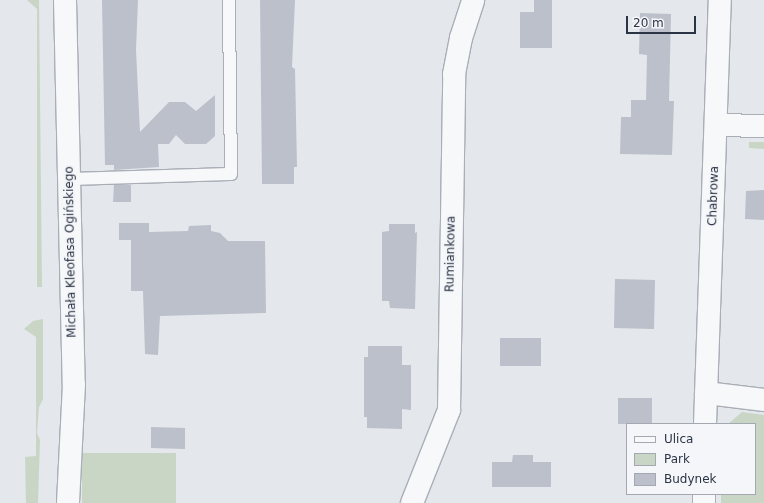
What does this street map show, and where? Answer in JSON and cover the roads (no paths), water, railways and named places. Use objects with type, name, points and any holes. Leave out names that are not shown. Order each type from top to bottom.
[{"type":"street","name":"Michała Kleofasa Ogińskiego","points":[[65,0],[74,384],[68,503]]},
{"type":"street","name":"Rumiankowa","points":[[412,503],[449,410],[454,74],[461,38],[473,0]]},
{"type":"street","name":"Chabrowa","points":[[705,423],[717,125],[720,0]]},
{"type":"street","points":[[717,125],[764,126]]},
{"type":"street","points":[[706,392],[764,400]]},
{"type":"lane","points":[[69,179],[231,174],[229,0]]}]
